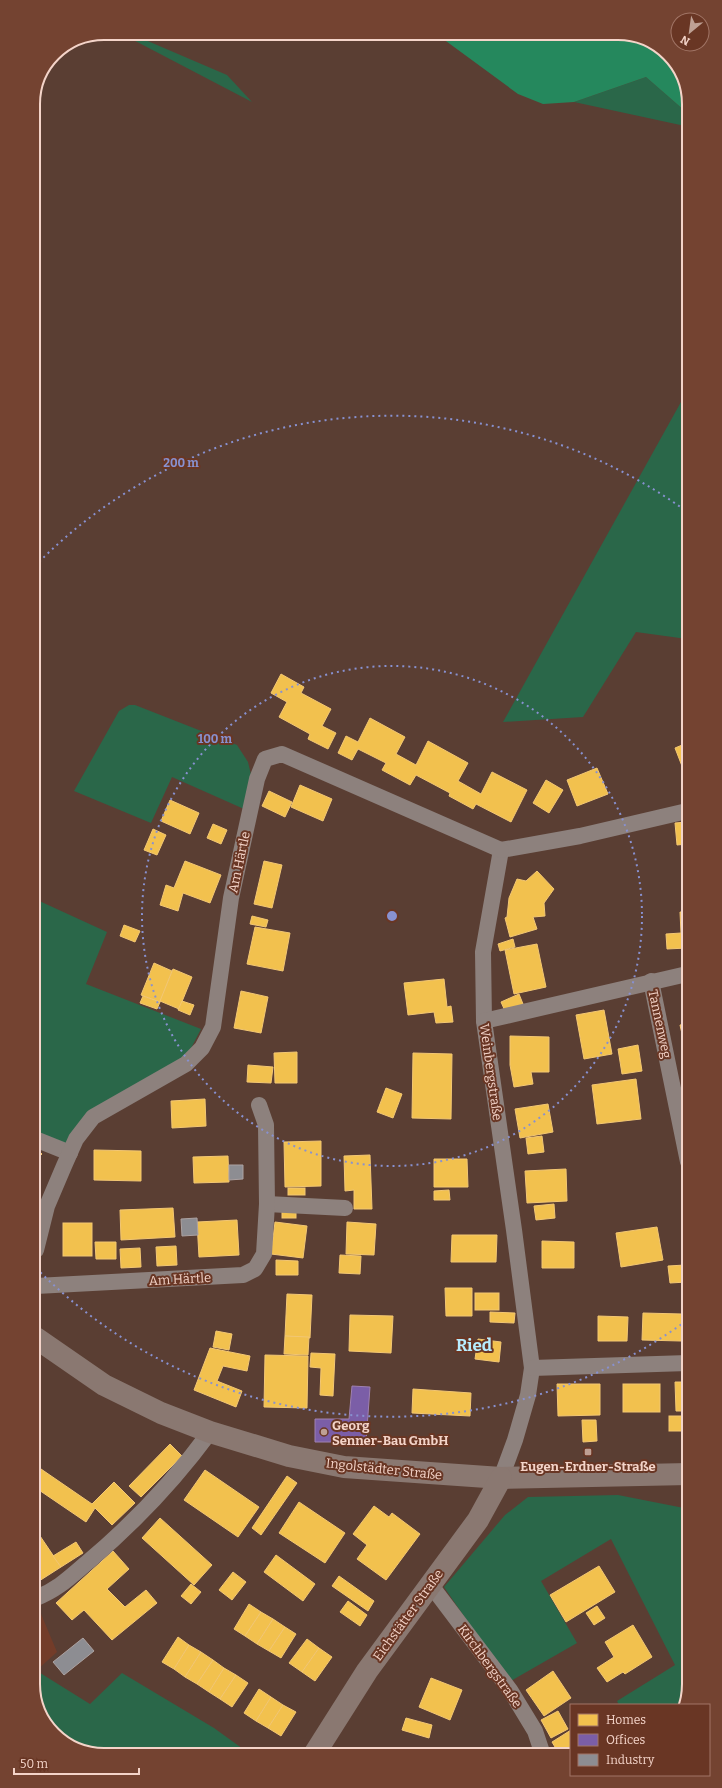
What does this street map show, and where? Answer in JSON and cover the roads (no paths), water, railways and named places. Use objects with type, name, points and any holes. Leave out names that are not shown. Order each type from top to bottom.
[{"type":"main road","name":"Ingolstädter Straße","points":[[40,1341],[104,1385],[161,1413],[210,1432],[276,1453],[344,1467],[501,1478],[682,1474]]},
{"type":"main road","name":"Eichstätter Straße","points":[[319,1748],[367,1671],[478,1520],[501,1478]]},
{"type":"street","name":"Am Härtle","points":[[40,1234],[47,1206],[76,1139],[93,1117],[186,1064],[202,1048],[213,1027],[231,898],[257,778],[265,760],[282,754],[501,850]]},
{"type":"street","points":[[501,850],[580,836],[682,812]]},
{"type":"street","name":"Weinbergstraße","points":[[501,850],[483,952],[484,1021],[532,1368],[528,1395],[515,1440],[501,1478]]},
{"type":"street","name":"Tannenweg","points":[[484,1021],[682,975]]},
{"type":"street","name":"Tannenweg","points":[[651,981],[682,1133]]},
{"type":"street","name":"Am Härtle","points":[[40,1286],[243,1275],[255,1269],[264,1254],[267,1204],[266,1125],[259,1105]]},
{"type":"street","points":[[40,1141],[70,1153]]},
{"type":"street","points":[[267,1204],[345,1208]]},
{"type":"street","points":[[532,1368],[682,1363]]},
{"type":"street","points":[[40,1596],[52,1592],[102,1550],[156,1499],[210,1432]]},
{"type":"street","name":"Kirchbergstraße","points":[[430,1584],[510,1690],[535,1731],[541,1748]]},
{"type":"place","name":"Georg Senner-Bau GmbH","points":[[324,1432]]},
{"type":"place","name":"Eugen-Erdner-Straße","points":[[588,1452]]},
{"type":"district","name":"Ried","points":[[474,1345]]}]
